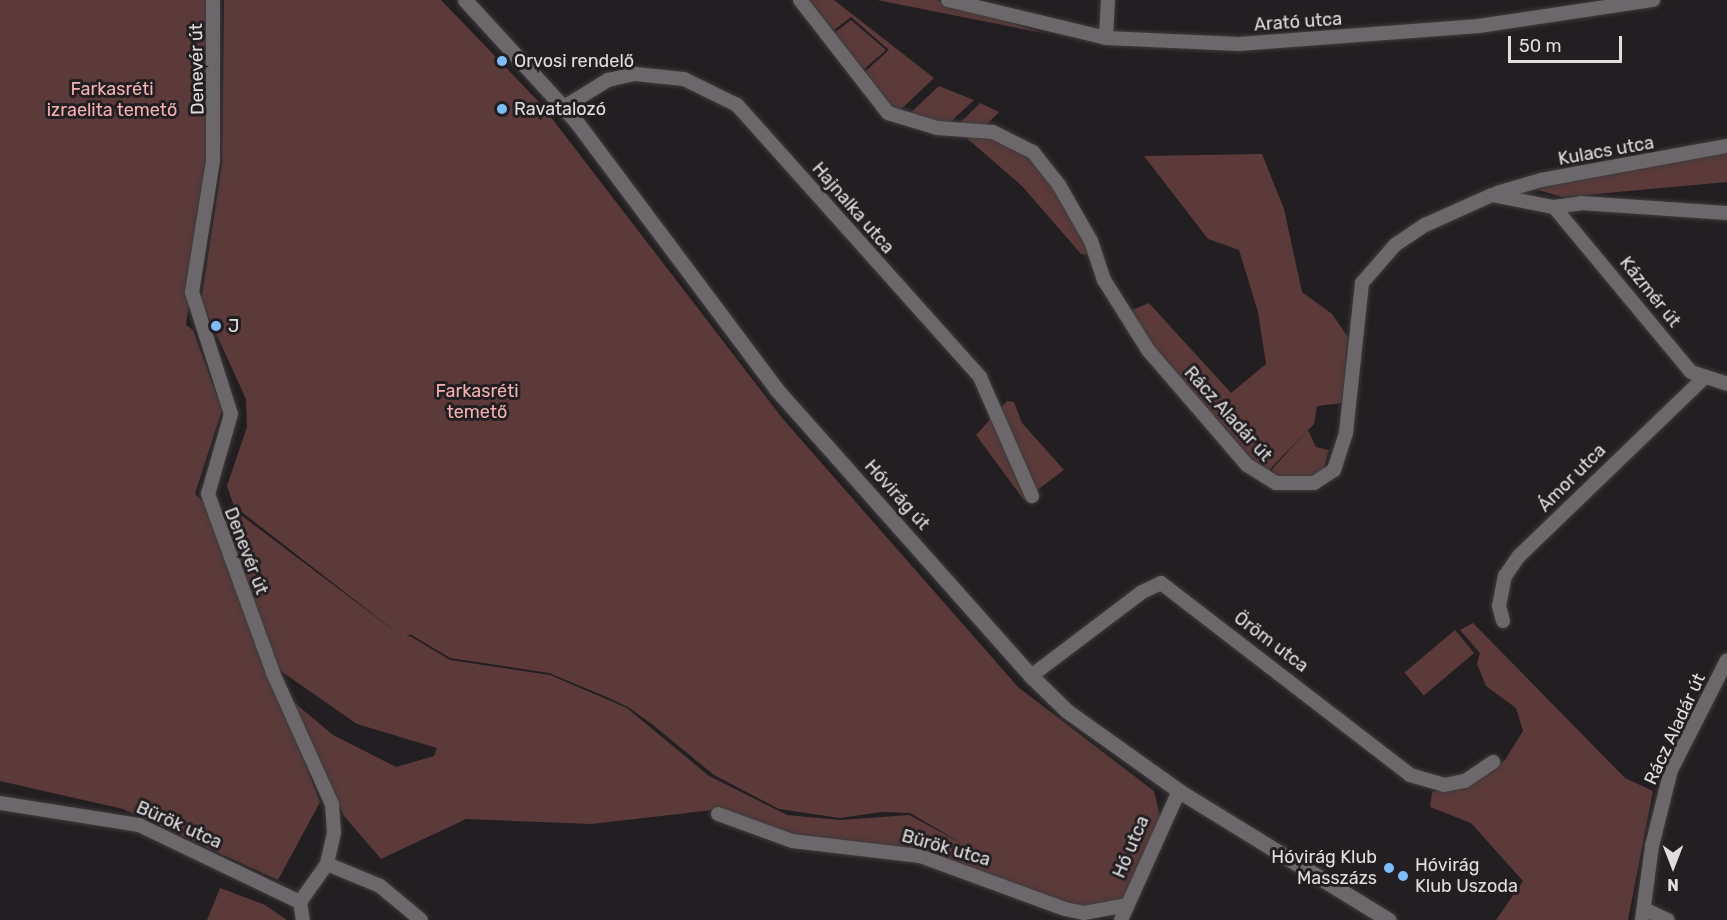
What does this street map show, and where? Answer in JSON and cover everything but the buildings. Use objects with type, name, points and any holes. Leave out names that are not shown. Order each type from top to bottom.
[{"type":"street","name":"Denevér út","points":[[213,0],[213,161],[192,292],[231,414],[208,494],[273,673],[327,787],[334,833],[327,864],[300,902]]},
{"type":"street","name":"Hóvirág út","points":[[465,0],[564,107],[777,390],[1031,676],[1067,711],[1179,791],[1389,920]]},
{"type":"street","name":"Rácz Aladár út","points":[[800,0],[888,113],[937,128],[993,132],[1033,152],[1065,195],[1091,242],[1104,280],[1148,350],[1247,465],[1276,483],[1328,479],[1343,450],[1359,303],[1369,272],[1407,236],[1492,195]]},
{"type":"street","name":"Arató utca","points":[[948,0],[1106,38],[1281,42],[1479,27],[1653,0]]},
{"type":"street","points":[[1106,38],[1108,0]]},
{"type":"street","name":"Hajnalka utca","points":[[564,107],[608,80],[635,74],[684,79],[737,105],[980,376],[1032,496]]},
{"type":"street","name":"Kulacs utca","points":[[1492,195],[1541,180],[1727,146]]},
{"type":"street","points":[[1492,195],[1554,207],[1581,203],[1727,213]]},
{"type":"street","name":"Kázmér út","points":[[1554,207],[1691,372],[1703,379],[1727,384]]},
{"type":"street","name":"Ámor utca","points":[[1503,621],[1499,606],[1505,576],[1519,556],[1703,379]]},
{"type":"street","name":"Öröm utca","points":[[1031,676],[1142,592],[1161,583],[1410,775],[1444,785],[1466,781],[1493,762]]},
{"type":"street","name":"Rácz Aladár út","points":[[1643,915],[1652,846],[1671,770],[1727,660]]},
{"type":"street","name":"Hó utca","points":[[1121,920],[1179,791]]},
{"type":"street","name":"Bürök utca","points":[[0,803],[139,825],[300,902]]},
{"type":"street","name":"Bürök utca","points":[[718,814],[792,842],[920,856],[1065,909],[1084,913],[1127,904]]},
{"type":"street","points":[[327,864],[380,886],[421,920]]},
{"type":"street","points":[[300,902],[303,920]]},
{"type":"street","points":[[1643,915],[1668,920]]},
{"type":"green space","name":"Farkasréti izraelita temető","points":[[0,0],[210,0],[212,129],[186,325],[193,330],[222,410],[195,494],[203,501],[320,802],[278,880],[123,809],[0,781]]},
{"type":"green space","name":"Farkasréti temető","points":[[224,0],[441,0],[540,103],[783,419],[1018,687],[1154,791],[1161,820],[1125,905],[1073,907],[977,870],[798,839],[722,809],[591,824],[466,819],[381,859],[344,816],[290,699],[333,735],[396,767],[434,756],[437,748],[357,724],[275,667],[224,520],[229,506],[405,639],[234,506],[227,486],[247,427],[246,399],[201,301],[222,164]],"holes":[[[410,634],[450,658],[549,673],[609,698],[628,707],[653,725],[714,775],[779,809],[840,818],[882,812],[910,813],[965,845],[909,815],[840,820],[787,815],[709,776],[627,708],[550,675],[450,660],[410,636],[406,638]]]},
{"type":"green space","points":[[804,0],[834,0],[934,78],[896,114],[860,76],[889,50],[851,17],[830,33]]},
{"type":"green space","points":[[877,0],[937,0],[1043,33]]},
{"type":"green space","points":[[851,20],[886,50],[863,70],[832,35]]},
{"type":"green space","points":[[939,86],[974,100],[945,127],[906,117]]},
{"type":"green space","points":[[980,103],[999,112],[985,126],[957,126]]},
{"type":"green space","points":[[962,134],[1012,142],[1043,167],[1094,256],[1081,254],[1022,186]]},
{"type":"green space","points":[[1727,152],[1727,182],[1563,197],[1534,189]]},
{"type":"green space","points":[[1262,154],[1284,209],[1302,292],[1332,314],[1348,337],[1343,403],[1317,406],[1314,424],[1270,469],[1274,479],[1260,474],[1125,313],[1149,303],[1231,393],[1266,364],[1258,312],[1239,250],[1208,239],[1144,156]]},
{"type":"green space","points":[[1007,401],[1014,402],[1022,423],[1064,470],[1024,500],[976,435]]},
{"type":"green space","points":[[1308,430],[1316,447],[1329,450],[1323,471],[1313,479],[1276,480],[1272,469]]},
{"type":"green space","points":[[1473,623],[1625,778],[1653,791],[1628,920],[1496,920],[1523,881],[1471,823],[1430,807],[1432,792],[1481,777],[1505,760],[1523,731],[1516,708],[1486,686],[1477,664],[1480,653],[1460,630]]},
{"type":"green space","points":[[1455,630],[1474,653],[1424,695],[1404,672]]},
{"type":"green space","points":[[220,888],[265,905],[287,920],[207,920]]},
{"type":"place","name":"Orvosi rendelő","points":[[502,61]]},
{"type":"place","name":"Ravatalozó","points":[[502,109]]},
{"type":"place","name":"J","points":[[216,326]]},
{"type":"place","name":"Hóvirág Klub Masszázs","points":[[1389,868]]},
{"type":"place","name":"Hóvirág Klub Uszoda","points":[[1403,876]]}]
